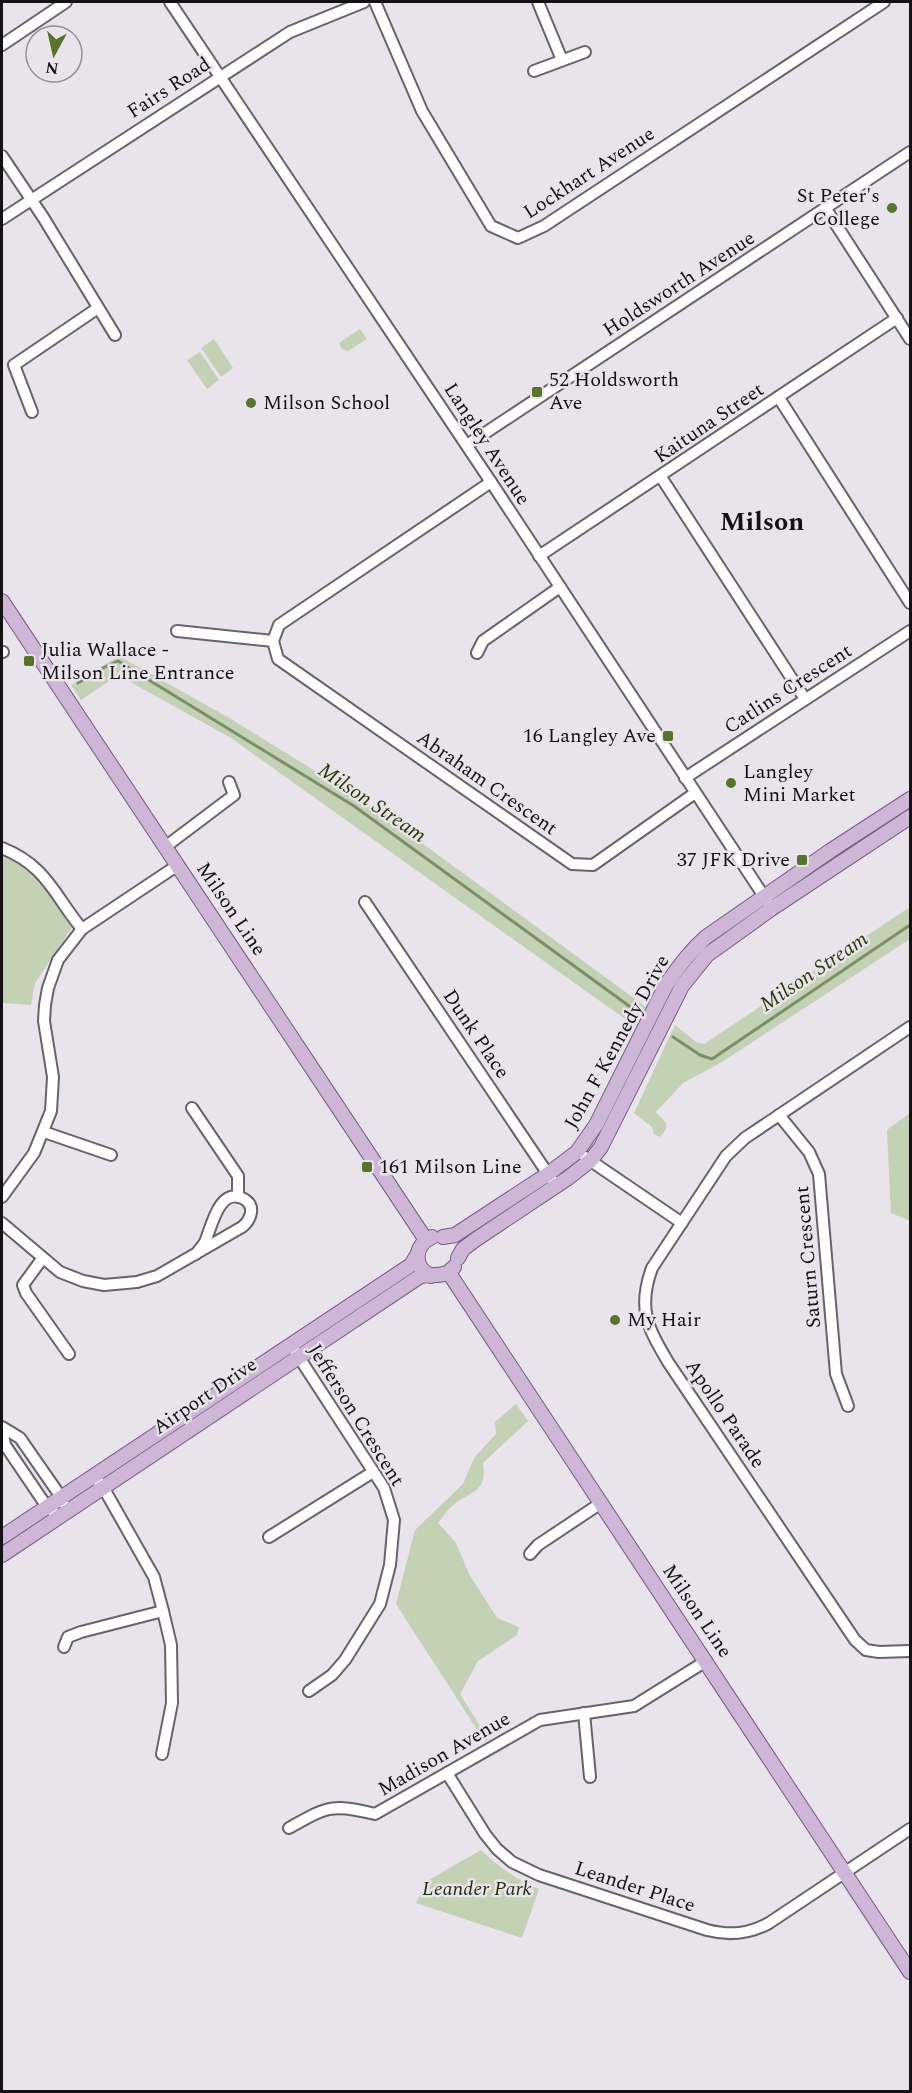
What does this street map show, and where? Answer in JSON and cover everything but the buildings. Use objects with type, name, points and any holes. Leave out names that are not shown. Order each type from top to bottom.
[{"type":"main road","name":"Milson Line","points":[[2,601],[426,1240]]},
{"type":"main road","name":"John F Kennedy Drive","points":[[443,1237],[455,1235],[591,1160],[605,1138],[682,986],[694,969],[707,955],[830,851],[910,799]]},
{"type":"main road","name":"John F Kennedy Drive","points":[[458,1258],[463,1249],[552,1180],[577,1152],[596,1125],[666,985],[680,964],[706,937],[768,903],[910,818]]},
{"type":"main road","points":[[437,1236],[453,1243],[458,1258],[449,1273],[437,1277],[431,1276],[425,1273],[419,1265],[417,1255],[421,1244],[426,1240],[437,1236]]},
{"type":"main road","name":"Airport Drive","points":[[2,1537],[411,1265],[417,1255]]},
{"type":"main road","name":"Milson Line","points":[[449,1273],[910,1972]]},
{"type":"main road","name":"Airport Drive","points":[[2,1555],[418,1277],[431,1276]]},
{"type":"street","points":[[2,45],[66,2]]},
{"type":"street","name":"Langley Avenue","points":[[170,2],[467,446],[768,903]]},
{"type":"street","name":"Fairs Road","points":[[2,219],[290,32],[364,2]]},
{"type":"street","name":"Lockhart Avenue","points":[[375,2],[422,111],[491,226],[518,238],[544,226],[884,2]]},
{"type":"street","points":[[538,2],[562,60]]},
{"type":"street","points":[[534,71],[585,52]]},
{"type":"street","name":"Holdsworth Avenue","points":[[467,446],[910,152]]},
{"type":"street","points":[[2,156],[32,200],[115,335]]},
{"type":"street","points":[[826,209],[910,339]]},
{"type":"street","points":[[32,412],[14,365],[98,308]]},
{"type":"street","name":"Kaituna Street","points":[[539,556],[897,318]]},
{"type":"street","points":[[779,398],[910,603]]},
{"type":"street","points":[[661,477],[805,699]]},
{"type":"street","points":[[177,631],[273,641],[279,625],[491,483]]},
{"type":"street","points":[[477,653],[483,641],[560,587]]},
{"type":"street","name":"Catlins Crescent","points":[[685,778],[910,631]]},
{"type":"street","name":"Abraham Crescent","points":[[273,641],[278,659],[572,864],[593,865],[695,793]]},
{"type":"street","points":[[165,847],[234,795],[229,782]]},
{"type":"street","points":[[2,848],[24,858],[44,875],[82,929]]},
{"type":"street","points":[[2,1197],[6,1185],[34,1153],[51,1111],[53,1077],[44,1021],[46,997],[58,960],[82,929],[178,865]]},
{"type":"street","name":"Dunk Place","points":[[365,902],[552,1180]]},
{"type":"street","name":"Apollo Parade","points":[[910,1027],[745,1138],[726,1156],[652,1269],[644,1299],[651,1334],[668,1362],[855,1640],[866,1650],[910,1651]]},
{"type":"street","points":[[192,1108],[238,1176],[238,1197]]},
{"type":"street","name":"Saturn Crescent","points":[[779,1115],[809,1152],[819,1174],[836,1374],[848,1406]]},
{"type":"street","points":[[44,1132],[111,1155]]},
{"type":"street","points":[[577,1152],[682,1223]]},
{"type":"street","points":[[2,1223],[60,1272],[94,1284],[117,1285],[158,1276],[212,1245],[248,1222],[251,1215],[250,1204],[245,1199],[238,1197],[226,1200],[213,1218],[204,1245],[196,1254]]},
{"type":"street","points":[[42,1259],[23,1285],[26,1293],[69,1354]]},
{"type":"street","name":"Jefferson Crescent","points":[[291,1345],[384,1488],[393,1520],[390,1565],[380,1604],[345,1660],[332,1675],[309,1691]]},
{"type":"street","points":[[2,1428],[20,1438],[61,1497],[62,1514],[46,1507],[5,1444],[2,1428]]},
{"type":"street","points":[[269,1537],[373,1472]]},
{"type":"street","points":[[94,1476],[103,1487],[154,1577],[163,1611],[171,1645],[172,1703],[162,1754]]},
{"type":"street","points":[[530,1554],[538,1545],[602,1503]]},
{"type":"street","points":[[64,1647],[68,1638],[81,1632],[163,1611]]},
{"type":"street","name":"Madison Avenue","points":[[289,1828],[330,1807],[356,1809],[375,1814],[540,1720],[634,1706],[706,1661]]},
{"type":"street","points":[[584,1713],[590,1777]]},
{"type":"street","name":"Leander Place","points":[[447,1773],[485,1834],[512,1862],[539,1875],[712,1931],[725,1933],[754,1931],[910,1829]]},
{"type":"green space","points":[[360,329],[367,339],[348,351],[342,349],[339,343]]},
{"type":"green space","points":[[214,339],[233,368],[221,377],[201,348]]},
{"type":"green space","points":[[200,352],[219,380],[207,389],[187,360]]},
{"type":"green space","points":[[119,656],[231,719],[367,803],[646,1007],[635,1026],[231,738],[118,675],[81,700],[71,685]]},
{"type":"green space","points":[[2,855],[25,868],[43,884],[73,926],[35,983],[31,1005],[2,1003]]},
{"type":"green space","points":[[910,907],[910,939],[722,1062],[683,1083],[656,1112],[666,1123],[666,1129],[660,1137],[654,1134],[652,1127],[634,1113],[675,1025],[696,1042],[704,1044]]},
{"type":"green space","points":[[910,1113],[910,1221],[891,1213],[887,1130]]},
{"type":"green space","points":[[516,1404],[528,1421],[483,1463],[484,1473],[480,1487],[450,1508],[438,1523],[456,1543],[469,1574],[497,1618],[519,1627],[517,1635],[478,1661],[460,1694],[488,1739],[485,1742],[396,1604],[415,1530],[463,1484],[474,1458],[496,1434],[495,1422]]},
{"type":"green space","name":"Leander Park","points":[[481,1850],[508,1872],[539,1889],[522,1938],[416,1903],[427,1881]]},
{"type":"waterway","name":"Milson Stream","points":[[78,683],[118,661],[354,806],[636,1011]]},
{"type":"waterway","name":"Milson Stream","points":[[673,1037],[700,1055],[712,1059],[910,925]]},
{"type":"place","name":"St Peter's College","points":[[892,208]]},
{"type":"place","name":"52 Holdsworth Ave","points":[[537,392]]},
{"type":"place","name":"Milson School","points":[[251,403]]},
{"type":"place","name":"Julia Wallace - Milson Line Entrance","points":[[29,661]]},
{"type":"place","name":"16 Langley Ave","points":[[668,736]]},
{"type":"place","name":"Langley Mini Market","points":[[731,783]]},
{"type":"place","name":"37 JFK Drive","points":[[802,860]]},
{"type":"place","name":"161 Milson Line","points":[[367,1167]]},
{"type":"place","name":"My Hair","points":[[615,1320]]},
{"type":"district","name":"Milson","points":[[762,522]]}]
